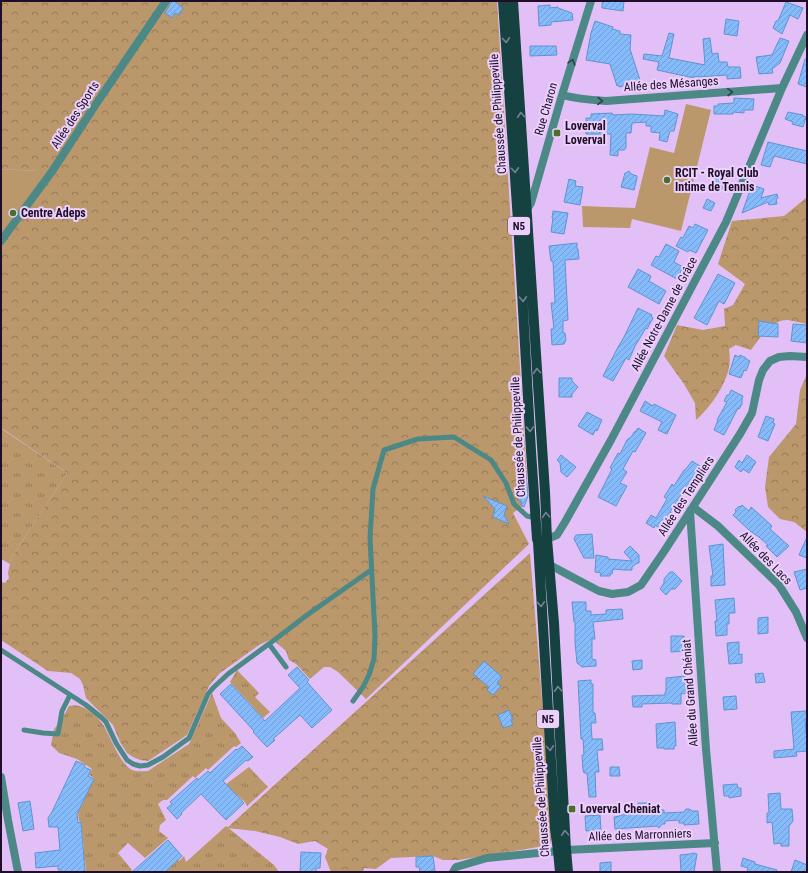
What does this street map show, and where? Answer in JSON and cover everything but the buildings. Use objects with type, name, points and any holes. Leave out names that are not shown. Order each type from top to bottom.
[{"type":"main road","name":"Chaussée de Philippeville","points":[[503,1],[555,828],[568,872]]},
{"type":"main road","name":"Chaussée de Philippeville","points":[[514,1],[548,539]]},
{"type":"main road","points":[[537,539],[548,539]]},
{"type":"main road","name":"N5","points":[[548,539],[550,564]]},
{"type":"main road","name":"Chaussée de Philippeville","points":[[550,564],[559,700],[562,851],[560,872]]},
{"type":"main road","points":[[539,565],[550,564]]},
{"type":"street","name":"Allée des Sports","points":[[1,241],[53,170],[166,1]]},
{"type":"street","name":"Rue Charon","points":[[518,221],[531,203],[591,1]]},
{"type":"street","name":"Allée Notre-Dame de Grâce","points":[[548,539],[557,535],[565,522],[611,440],[726,222],[782,88],[807,35]]},
{"type":"street","name":"Allée des Mésanges","points":[[562,95],[585,100],[606,101],[782,88]]},
{"type":"street","name":"Allée des Templiers","points":[[550,564],[576,580],[599,591],[612,594],[628,592],[641,585],[740,434],[752,413],[759,380],[763,370],[770,361],[778,358],[790,356],[807,358]]},
{"type":"street","name":"Allée des Lacs","points":[[691,509],[718,526],[779,585],[796,612],[807,638]]},
{"type":"street","name":"Allée du Grand Chéniat","points":[[691,509],[705,741],[717,872]]},
{"type":"street","points":[[1,777],[18,872]]},
{"type":"street","name":"Allée des Marronniers","points":[[453,872],[456,867],[487,858],[562,851],[715,843]]},
{"type":"lane","points":[[353,701],[369,675],[374,659],[375,636],[370,538],[373,489],[384,450],[418,439],[454,437],[491,460],[506,482],[514,504],[527,516],[536,518]]},
{"type":"lane","points":[[1,650],[86,705],[106,722],[116,743],[127,760],[140,766],[148,765],[163,757],[189,738],[208,694],[228,674],[307,615],[371,570]]},
{"type":"lane","points":[[269,644],[286,666]]},
{"type":"lane","points":[[24,730],[58,734],[62,711],[70,695]]},
{"type":"green space","points":[[1,1],[497,1],[528,495],[524,505],[513,513],[529,544],[366,699],[338,672],[330,667],[324,667],[310,679],[296,664],[289,660],[286,651],[272,639],[259,645],[220,673],[209,686],[187,735],[148,761],[140,760],[127,753],[120,742],[113,725],[86,698],[80,679],[71,673],[48,671],[1,640],[1,582],[5,583],[9,578],[8,573],[11,558],[67,473],[3,429],[1,432],[1,245],[38,171],[1,169]]},
{"type":"green space","name":"RCIT - Royal Club Intime de Tennis","points":[[686,104],[711,110],[681,231],[632,219],[630,228],[583,227],[582,206],[635,208],[650,147],[674,153]]},
{"type":"green space","name":"Centre Adeps","points":[[1,169],[38,171],[49,180],[1,245]]},
{"type":"green space","points":[[807,197],[807,324],[788,320],[782,321],[766,330],[751,350],[736,345],[729,349],[729,368],[724,382],[712,403],[696,420],[695,403],[684,384],[664,356],[677,325],[703,330],[725,326],[724,309],[733,305],[745,284],[718,264],[732,221],[784,216]]},
{"type":"green space","points":[[807,374],[807,532],[794,522],[780,519],[768,507],[765,487],[769,457],[796,424],[800,390]]},
{"type":"green space","points":[[2,429],[67,473],[11,558],[10,564],[1,559]]},
{"type":"green space","points":[[530,553],[553,834],[550,845],[459,860],[443,860],[433,856],[391,858],[376,869],[364,868],[363,872],[331,872],[325,857],[328,849],[315,841],[298,844],[280,837],[255,831],[227,828]]},
{"type":"green space","points":[[237,670],[259,693],[255,697],[270,712],[263,718],[230,682]]},
{"type":"green space","points":[[212,693],[221,718],[235,733],[241,743],[236,747],[234,746],[208,770],[206,768],[195,778],[193,776],[167,800],[163,800],[158,804],[166,820],[160,825],[159,831],[168,838],[145,858],[128,843],[118,853],[132,870],[130,872],[86,872],[85,860],[82,860],[81,851],[84,850],[81,822],[79,821],[78,813],[94,778],[89,775],[92,769],[77,759],[59,753],[51,745],[54,729],[61,721],[69,706],[77,705],[82,707],[97,718],[104,726],[120,757],[128,767],[134,771],[148,771],[189,744]]},
{"type":"green space","points":[[249,767],[268,787],[247,806],[245,802],[225,785]]},
{"type":"green space","points":[[226,826],[274,865],[279,872],[164,872],[178,859],[179,861],[184,856],[186,862]]},
{"type":"place","name":"Loverval Loverval","points":[[557,133]]},
{"type":"place","name":"RCIT - Royal Club Intime de Tennis","points":[[667,180]]},
{"type":"place","name":"Centre Adeps","points":[[13,213]]},
{"type":"place","name":"Loverval Cheniat","points":[[572,809]]}]
